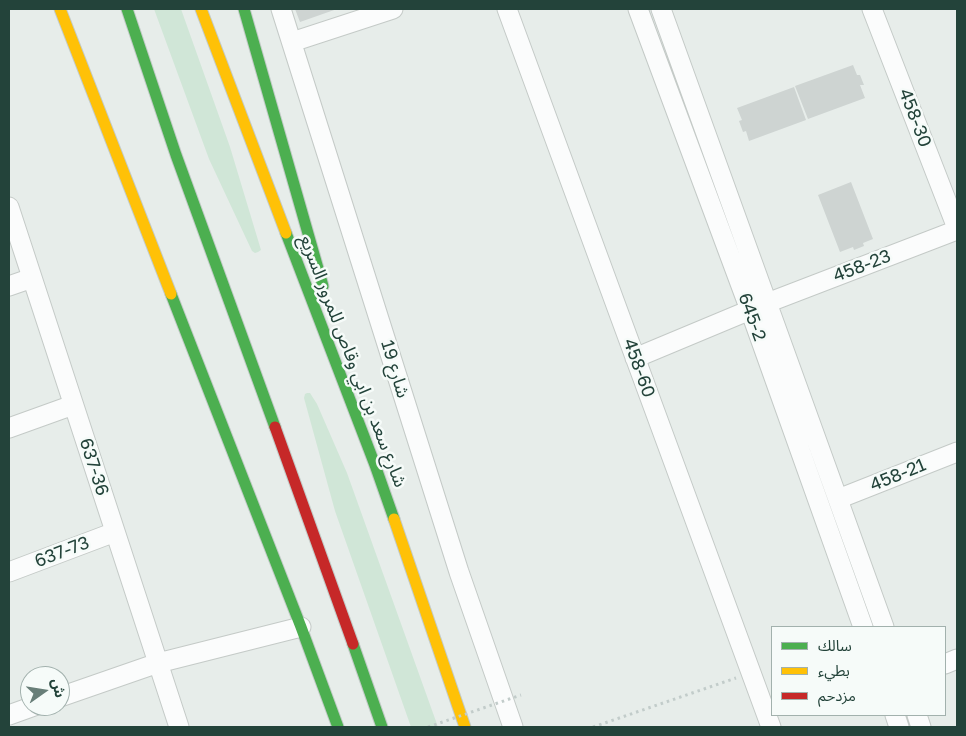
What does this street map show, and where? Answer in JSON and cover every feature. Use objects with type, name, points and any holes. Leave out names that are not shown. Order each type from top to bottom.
[{"type":"main road","points":[[60,9],[301,626],[338,727]]},
{"type":"main road","points":[[127,9],[176,155],[310,522],[382,727]]},
{"type":"main road","name":"شارع سعد بن ابي وقاص للمرور السريع","points":[[201,9],[375,465],[465,727]]},
{"type":"main road","points":[[244,9],[326,296]]},
{"type":"main road","points":[[132,58],[176,155]]},
{"type":"main road","points":[[337,334],[375,465]]},
{"type":"street","name":"شارع 19","points":[[281,9],[459,572],[513,727]]},
{"type":"street","points":[[292,42],[393,9]]},
{"type":"street","name":"458-60","points":[[507,9],[771,727]]},
{"type":"street","name":"645-2","points":[[638,9],[750,310],[862,626]]},
{"type":"street","name":"645-2","points":[[661,9],[884,626]]},
{"type":"street","name":"458-30","points":[[872,9],[957,229]]},
{"type":"street","name":"637-36","points":[[9,207],[178,727]]},
{"type":"street","name":"458-23","points":[[767,303],[957,229]]},
{"type":"street","points":[[9,286],[32,278]]},
{"type":"street","points":[[635,358],[750,310]]},
{"type":"street","points":[[9,428],[73,405]]},
{"type":"street","name":"458-21","points":[[838,499],[957,452]]},
{"type":"street","name":"637-73","points":[[9,572],[115,532]]},
{"type":"street","points":[[842,572],[861,565]]},
{"type":"street","points":[[70,694],[158,663],[301,626]]},
{"type":"path","points":[[594,727],[751,673]]},
{"type":"path","points":[[428,727],[521,695]]},
{"type":"green space","points":[[154,9],[181,9],[230,147],[261,250],[258,252],[252,251],[209,159]]},
{"type":"green space","points":[[307,393],[310,393],[317,404],[347,473],[438,727],[411,727],[335,511],[304,398]]},
{"type":"building","points":[[295,9],[337,9],[300,22]]},
{"type":"building","points":[[853,65],[864,85],[860,85],[865,98],[808,119],[795,86]]},
{"type":"building","points":[[794,87],[806,120],[749,141],[746,131],[743,132],[739,121],[742,120],[737,108]]},
{"type":"building","points":[[851,182],[873,239],[863,243],[864,246],[854,250],[853,247],[840,252],[818,195]]},
{"type":"traffic: fast","points":[[127,9],[176,155],[275,427]]},
{"type":"traffic: fast","points":[[244,9],[323,286]]},
{"type":"traffic: fast","points":[[286,233],[394,519]]},
{"type":"traffic: fast","points":[[171,294],[338,727]]},
{"type":"traffic: fast","points":[[353,644],[382,727]]},
{"type":"traffic: slow","points":[[60,9],[171,294]]},
{"type":"traffic: slow","points":[[201,9],[286,233]]},
{"type":"traffic: slow","points":[[394,519],[465,727]]},
{"type":"traffic: jam","points":[[275,427],[353,644]]}]
